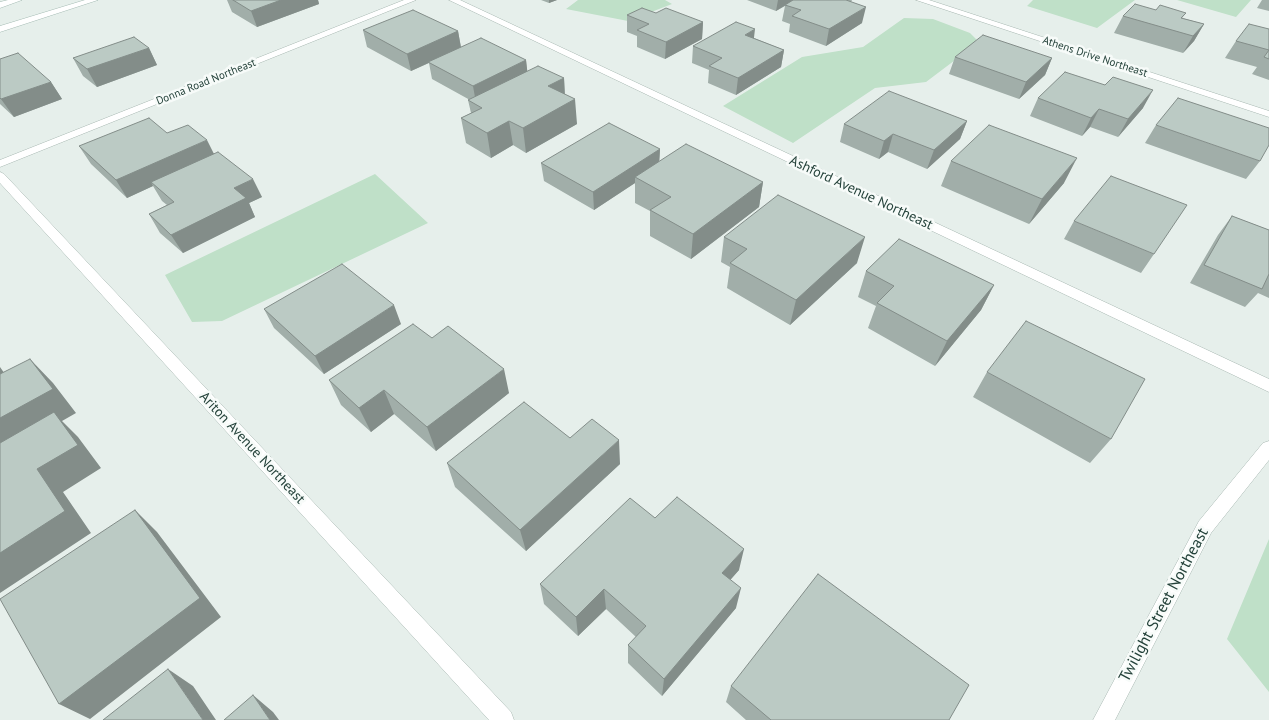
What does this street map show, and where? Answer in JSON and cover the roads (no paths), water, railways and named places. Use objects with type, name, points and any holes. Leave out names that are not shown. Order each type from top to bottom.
[{"type":"street","points":[[0,5],[18,0]]},
{"type":"street","points":[[0,29],[94,0]]},
{"type":"street","name":"Donna Road Northeast","points":[[0,164],[412,0]]},
{"type":"street","name":"Ashford Avenue Northeast","points":[[453,0],[1269,386]]},
{"type":"street","name":"Athens Drive Northeast","points":[[920,0],[1269,114]]},
{"type":"street","name":"Ariton Avenue Northeast","points":[[0,176],[503,720]]},
{"type":"street","name":"Twilight Street Northeast","points":[[1104,720],[1205,526],[1269,448]]}]
